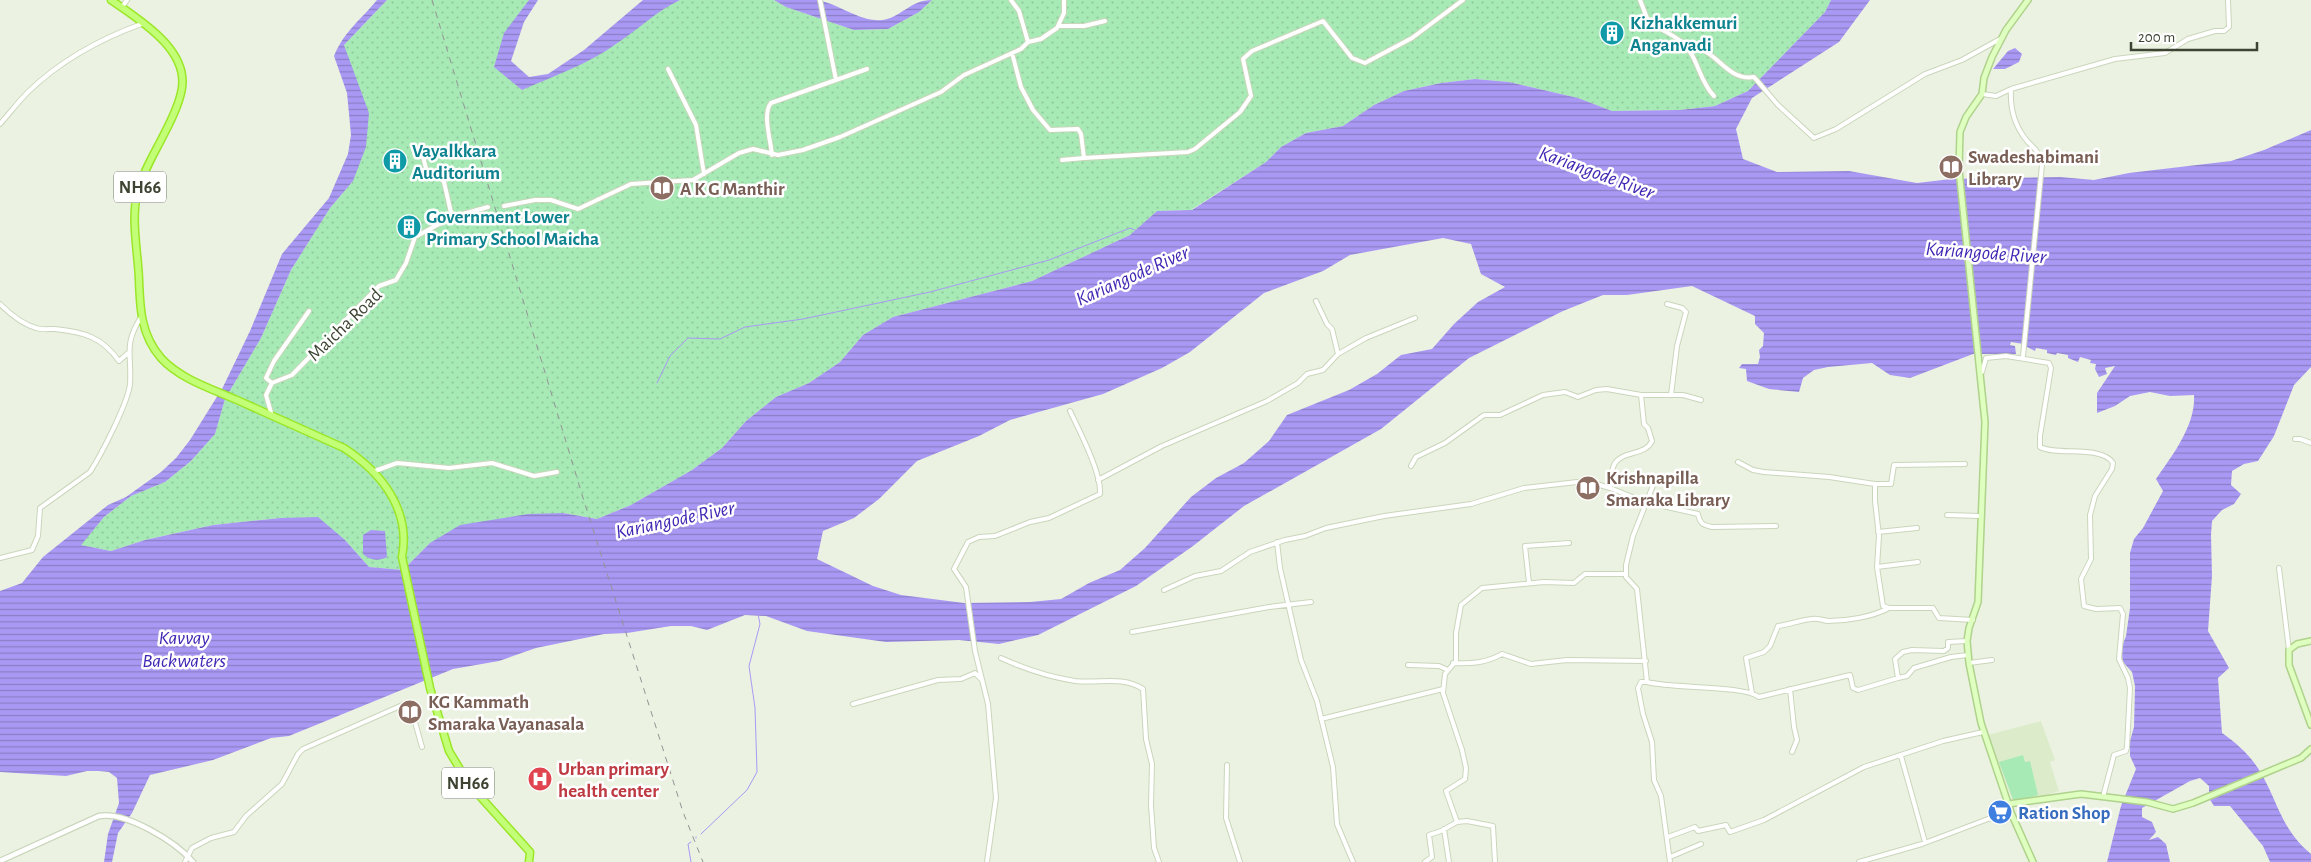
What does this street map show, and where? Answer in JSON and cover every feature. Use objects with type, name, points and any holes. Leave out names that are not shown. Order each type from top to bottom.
[{"type":"highway","name":"NH66","points":[[111,0],[146,23],[167,45],[180,68],[183,80],[177,108],[144,173],[137,194],[134,222],[138,251],[141,317],[150,342],[172,368],[203,385],[344,448],[359,458],[384,484],[400,512],[405,540],[402,557],[430,688],[449,750],[457,767],[469,784],[530,852],[529,862]]},
{"type":"main road","points":[[2028,0],[2002,38],[1984,78],[1982,94],[1966,117],[1960,132],[1959,170],[1985,446],[1980,516],[1978,602],[1967,641],[1968,655],[1983,732],[2012,815],[2033,862]]},
{"type":"main road","points":[[2311,641],[2297,644],[2289,650],[2289,665],[2311,725]]},
{"type":"main road","points":[[2008,804],[2081,794],[2173,808],[2198,800],[2300,758],[2311,748]]},
{"type":"street","points":[[122,7],[127,0]]},
{"type":"street","points":[[820,0],[836,80]]},
{"type":"street","points":[[1011,0],[1019,11],[1028,42]]},
{"type":"street","points":[[504,206],[535,200],[551,200],[578,209],[631,184],[693,180],[746,151],[755,149],[772,155],[803,150],[840,137],[941,92],[964,74],[1024,48],[1028,42],[1051,34],[1059,26],[1064,13],[1064,0]]},
{"type":"street","points":[[1062,160],[1195,150],[1240,112],[1250,96],[1243,59],[1252,51],[1323,21],[1352,58],[1365,63],[1412,38],[1463,0]]},
{"type":"street","points":[[1640,0],[1648,23],[1670,33],[1684,44],[1704,50],[1720,65],[1744,79],[1754,77],[1778,106],[1814,138],[1836,129],[1925,74],[1962,60],[2002,38]]},
{"type":"street","points":[[1982,94],[1996,96],[2011,89],[2114,59],[2165,53],[2188,39],[2215,31],[2224,31],[2229,27],[2230,23],[2228,0]]},
{"type":"street","points":[[1059,26],[1084,26],[1105,21]]},
{"type":"street","points":[[0,124],[27,93],[48,74],[115,33],[146,23]]},
{"type":"street","points":[[1684,44],[1707,89],[1714,96]]},
{"type":"street","points":[[1012,53],[1021,87],[1033,110],[1050,130],[1078,129],[1081,134],[1084,158]]},
{"type":"street","points":[[668,69],[696,125],[704,174]]},
{"type":"street","points":[[772,155],[768,107],[772,103],[867,69]]},
{"type":"street","points":[[2011,89],[2010,104],[2016,124],[2025,139],[2038,148],[2042,165],[2023,356]]},
{"type":"street","points":[[423,157],[427,172],[440,177],[444,182],[452,217]]},
{"type":"street","name":"Maicha Road","points":[[272,383],[292,375],[379,286],[396,280],[406,262],[414,237],[452,217],[488,207]]},
{"type":"street","points":[[1316,301],[1326,324],[1332,329],[1338,354]]},
{"type":"street","points":[[0,304],[14,317],[36,328],[68,331],[102,341],[110,347],[119,361],[128,353]]},
{"type":"street","points":[[1667,304],[1682,308],[1686,312],[1677,346],[1671,395]]},
{"type":"street","points":[[272,416],[266,395],[272,383],[266,378],[274,361],[309,311]]},
{"type":"street","points":[[0,558],[32,550],[38,536],[40,508],[90,472],[95,464],[108,441],[130,386],[128,353],[132,331],[141,317]]},
{"type":"street","points":[[1098,480],[1162,446],[1267,401],[1298,383],[1307,374],[1324,370],[1338,354],[1366,338],[1415,318]]},
{"type":"street","points":[[1980,387],[1982,365],[1986,358],[2012,357],[2049,363],[2051,368],[2040,436],[2040,447],[2097,454],[2111,460],[2113,463],[2094,502],[2090,515],[2091,559],[2081,579],[2084,606],[2096,609],[2120,608],[2123,614],[2119,659],[2128,678],[2130,688],[2127,747],[2126,751],[2114,755],[2103,797]]},
{"type":"street","points":[[1411,466],[1416,456],[1445,442],[1484,414],[1500,415],[1543,395],[1565,392],[1578,397],[1596,390],[1607,390],[1641,395],[1671,395],[1701,400]]},
{"type":"street","points":[[1610,488],[1613,468],[1618,460],[1652,444],[1652,437],[1643,419],[1641,395]]},
{"type":"street","points":[[981,862],[988,861],[996,798],[988,704],[974,651],[966,587],[954,569],[968,542],[979,537],[995,536],[1030,522],[1049,518],[1100,494],[1098,480],[1070,411]]},
{"type":"street","points":[[2295,440],[2300,439],[2311,443]]},
{"type":"street","points":[[1738,462],[1754,470],[1764,472],[1828,477],[1875,484],[1890,484],[1894,465],[1965,464]]},
{"type":"street","points":[[372,472],[397,463],[449,468],[492,463],[534,476],[557,472]]},
{"type":"street","points":[[1647,682],[1638,588],[1628,580],[1625,574],[1633,536],[1656,478]]},
{"type":"street","points":[[1164,590],[1195,576],[1221,571],[1250,552],[1277,542],[1305,536],[1344,523],[1472,504],[1518,490],[1581,481],[1610,488],[1645,502],[1698,514],[1699,521],[1704,525],[1712,527],[1776,526]]},
{"type":"street","points":[[1875,484],[1878,532],[1877,567],[1881,602],[1889,608]]},
{"type":"street","points":[[1947,515],[1980,516]]},
{"type":"street","points":[[1878,532],[1917,528]]},
{"type":"street","points":[[1277,542],[1301,660],[1317,701],[1334,768],[1337,824],[1354,862]]},
{"type":"street","points":[[1529,583],[1525,546],[1569,543]]},
{"type":"street","points":[[1877,567],[1918,562]]},
{"type":"street","points":[[2279,568],[2289,650]]},
{"type":"street","points":[[1457,822],[1446,791],[1465,779],[1466,768],[1447,708],[1444,689],[1448,670],[1456,661],[1456,633],[1461,605],[1465,600],[1474,597],[1482,588],[1529,583],[1574,583],[1585,574],[1625,574]]},
{"type":"street","points":[[1132,632],[1312,602]]},
{"type":"street","points":[[1752,693],[1746,658],[1764,652],[1770,646],[1778,626],[1797,624],[1810,618],[1826,621],[1846,619],[1874,614],[1889,608],[1933,608],[1939,618],[1973,620]]},
{"type":"street","points":[[1898,678],[1895,659],[1903,652],[1944,652],[1948,642],[1967,641]]},
{"type":"street","points":[[1453,663],[1471,664],[1493,659],[1502,654],[1531,664],[1567,660],[1646,661]]},
{"type":"street","points":[[1701,844],[1670,860],[1661,796],[1654,780],[1652,742],[1642,714],[1638,688],[1642,682],[1752,693],[1762,697],[1850,675],[1855,691],[1907,676],[1914,668],[1951,657],[1968,655]]},
{"type":"street","points":[[1001,658],[1034,673],[1075,681],[1132,682],[1143,689],[1146,739],[1152,764],[1151,805],[1154,848],[1159,862]]},
{"type":"street","points":[[1969,663],[1992,660]]},
{"type":"street","points":[[1408,665],[1439,666],[1448,670]]},
{"type":"street","points":[[853,704],[938,680],[961,679],[975,673],[981,679]]},
{"type":"street","points":[[1321,719],[1444,689]]},
{"type":"street","points":[[1790,689],[1794,727],[1798,740],[1792,752]]},
{"type":"street","points":[[184,862],[189,857],[192,848],[210,838],[234,832],[246,816],[282,784],[298,754],[303,749],[408,703],[422,747]]},
{"type":"street","points":[[1668,837],[1695,827],[1698,831],[1726,825],[1730,832],[1764,820],[1857,770],[1943,741],[1983,732]]},
{"type":"street","points":[[1901,756],[1925,842]]},
{"type":"street","points":[[1227,765],[1226,818],[1240,862]]},
{"type":"street","points":[[0,861],[99,816],[112,815],[142,825],[189,857],[193,862]]},
{"type":"street","points":[[1858,862],[1925,842],[1961,828],[2012,815]]},
{"type":"street","points":[[1425,862],[1432,857],[1429,835],[1457,822],[1466,821],[1493,826],[1495,862]]},
{"type":"street","points":[[1444,829],[1449,862]]},
{"type":"shaded area","points":[[2041,721],[2055,760],[2050,762],[2059,791],[2014,805],[1988,735]]},
{"type":"green space","points":[[387,0],[529,0],[494,66],[522,90],[616,44],[660,9],[680,0],[774,0],[786,7],[854,30],[888,29],[919,12],[932,0],[1831,0],[1825,12],[1748,91],[1715,106],[1680,110],[1612,111],[1578,98],[1509,82],[1475,79],[1441,83],[1404,91],[1374,105],[1343,126],[1306,133],[1281,147],[1266,162],[1191,210],[1157,211],[1130,235],[1032,281],[893,317],[863,335],[840,362],[809,383],[776,397],[746,421],[722,448],[692,470],[631,505],[597,519],[563,513],[430,543],[403,570],[369,567],[345,540],[280,518],[213,525],[145,540],[111,551],[80,545],[104,517],[131,496],[165,482],[191,461],[215,434],[225,399],[261,338],[291,270],[330,208],[353,181],[355,79],[344,45]]},
{"type":"green space","points":[[672,195],[673,208],[647,210],[646,197]]},
{"type":"green space","points":[[2023,755],[2025,762],[2030,761],[2038,795],[2014,802],[1999,762]]},
{"type":"water","name":"Kavvay Backwaters","points":[[377,0],[387,0],[344,45],[369,113],[366,147],[353,181],[330,208],[291,270],[261,338],[225,399],[215,434],[191,461],[165,482],[131,496],[104,517],[81,545],[111,551],[145,540],[213,525],[280,518],[318,517],[345,540],[369,567],[403,570],[430,543],[460,525],[528,514],[563,513],[597,519],[631,505],[692,470],[722,448],[746,421],[776,397],[809,383],[840,362],[863,335],[893,317],[1032,281],[1130,235],[1157,211],[1192,210],[1266,162],[1281,147],[1306,133],[1343,126],[1374,105],[1404,91],[1441,83],[1475,79],[1509,82],[1578,98],[1612,111],[1680,110],[1715,106],[1748,91],[1825,12],[1831,0],[1870,0],[1839,42],[1752,98],[1736,129],[1743,159],[1777,172],[1849,171],[1917,183],[1951,179],[2060,177],[2094,180],[2129,173],[2231,161],[2264,150],[2311,130],[2311,367],[2294,385],[2274,436],[2258,461],[2244,464],[2232,471],[2231,485],[2241,494],[2234,504],[2222,510],[2212,521],[2212,576],[2208,631],[2229,668],[2218,678],[2222,733],[2245,752],[2254,763],[2268,786],[2293,836],[2311,854],[2311,862],[2270,862],[2263,846],[2230,806],[2214,806],[2209,798],[2209,786],[2200,778],[2190,781],[2142,808],[2142,817],[2152,822],[2156,832],[2149,840],[2158,837],[2166,844],[2170,862],[2107,862],[2121,806],[2136,769],[2130,756],[2130,741],[2134,727],[2135,686],[2132,672],[2123,662],[2121,649],[2126,636],[2130,608],[2130,553],[2134,539],[2143,528],[2163,491],[2156,479],[2176,450],[2187,429],[2194,406],[2194,395],[2170,396],[2150,392],[2130,396],[2115,406],[2097,413],[2097,393],[2115,366],[2105,368],[2107,374],[2099,377],[2095,369],[2096,364],[2090,363],[2091,360],[2080,357],[2078,362],[2068,358],[2068,355],[2057,353],[2056,355],[2047,353],[2047,350],[2036,348],[2035,351],[2027,347],[2025,349],[2023,344],[2011,342],[2010,345],[2015,346],[2016,354],[1973,354],[1910,378],[1890,375],[1872,363],[1814,370],[1803,378],[1799,392],[1769,389],[1747,381],[1746,369],[1739,368],[1742,364],[1758,364],[1759,350],[1763,346],[1764,333],[1755,324],[1755,316],[1692,286],[1627,295],[1603,295],[1563,311],[1469,358],[1381,429],[1244,506],[1193,546],[1136,586],[1038,635],[999,644],[959,640],[886,642],[807,631],[766,616],[745,615],[707,630],[691,626],[671,626],[627,633],[604,634],[536,648],[499,661],[453,669],[289,736],[271,738],[213,760],[150,775],[132,813],[118,833],[112,862],[104,862],[108,834],[119,803],[117,778],[109,772],[99,771],[87,771],[66,776],[0,772],[0,591],[22,583],[43,557],[108,505],[126,497],[161,472],[176,458],[190,440],[223,387],[250,331],[282,254],[329,198],[348,154],[351,135],[347,93],[334,56],[348,32]],"holes":[[[1443,238],[1471,244],[1481,274],[1505,287],[1478,302],[1454,324],[1432,349],[1401,355],[1377,374],[1349,390],[1287,415],[1269,441],[1244,463],[1216,478],[1191,497],[1145,548],[1120,570],[1089,583],[1061,599],[1030,602],[964,603],[901,595],[873,586],[817,559],[823,531],[854,518],[879,499],[917,461],[979,436],[1010,420],[1103,394],[1162,368],[1190,352],[1264,293],[1323,271],[1350,255]]]},
{"type":"water","points":[[529,0],[538,0],[524,22],[511,61],[529,77],[548,74],[584,50],[643,0],[680,0],[594,58],[522,90],[494,67],[504,33]]},
{"type":"water","points":[[774,0],[817,0],[866,19],[883,20],[896,16],[918,3],[932,0],[919,12],[888,29],[854,30],[786,7]]},
{"type":"water","points":[[2015,48],[2022,54],[2019,62],[2005,69],[1993,69],[2008,51]]},
{"type":"water","points":[[371,530],[385,531],[387,557],[375,560],[363,554],[363,535]]},
{"type":"waterway","points":[[657,383],[670,356],[688,338],[720,339],[745,327],[803,319],[930,292],[1049,260],[1130,228],[1137,231]]},
{"type":"waterway","points":[[701,834],[747,790],[757,772],[755,708],[749,666],[760,624],[758,614]]},
{"type":"waterway","points":[[691,842],[688,844],[691,862]]},
{"type":"railway","points":[[432,0],[584,501],[683,812],[703,862]]},
{"type":"place","name":"Kizhakkemuri Anganvadi","points":[[1612,33]]},
{"type":"place","name":"Vayalkkara Auditorium","points":[[395,161]]},
{"type":"place","name":"Swadeshabimani Library","points":[[1951,167]]},
{"type":"place","name":"A K G Manthir","points":[[662,188]]},
{"type":"place","name":"Government Lower Primary School Maicha","points":[[409,227]]},
{"type":"place","name":"Krishnapilla Smaraka Library","points":[[1588,488]]},
{"type":"place","name":"KG Kammath Smaraka Vayanasala","points":[[410,712]]},
{"type":"place","name":"Urban primary health center","points":[[540,779]]},
{"type":"place","name":"Ration Shop","points":[[2000,812]]},
{"type":"water label","name":"Kariangode River","points":[[1597,172]]},
{"type":"water label","name":"Kariangode River","points":[[1986,252]]},
{"type":"water label","name":"Kariangode River","points":[[1132,275]]},
{"type":"water label","name":"Kariangode River","points":[[675,519]]}]
